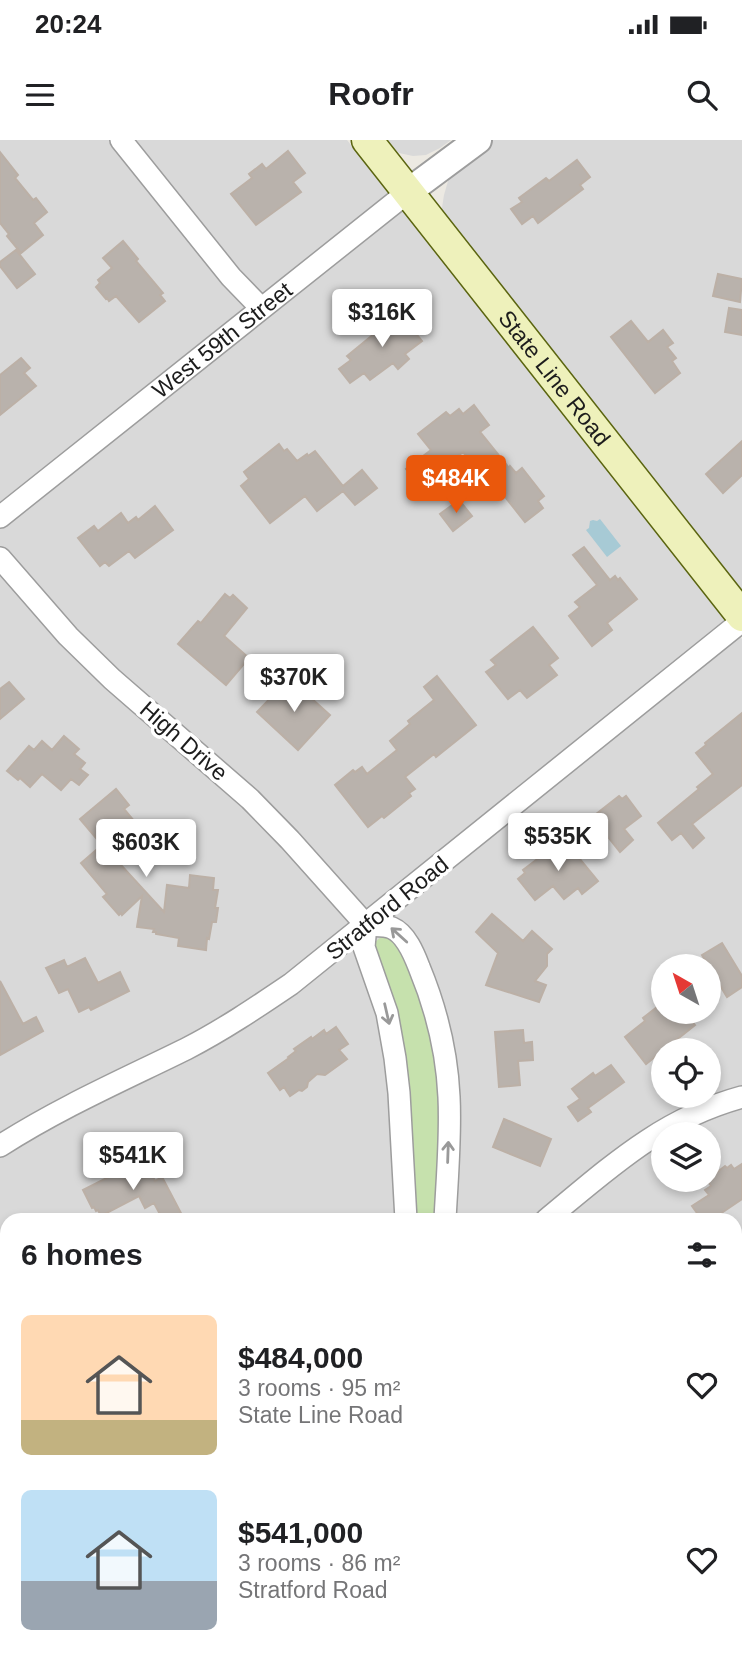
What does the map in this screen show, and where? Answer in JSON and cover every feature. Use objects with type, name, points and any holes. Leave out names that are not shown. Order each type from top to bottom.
[{"type":"main road","name":"State Line Road","points":[[367,140],[742,618]]},
{"type":"street","points":[[121,140],[232,277],[261,308]]},
{"type":"street","name":"West 59th Street","points":[[0,517],[408,192],[478,140]]},
{"type":"street","name":"High Drive","points":[[0,558],[68,636],[112,679],[250,799],[366,925]]},
{"type":"street","name":"Stratford Road","points":[[0,1146],[55,1113],[188,1048],[240,1019],[291,984],[742,618]]},
{"type":"street","points":[[406,1213],[400,1093],[387,1013],[364,947],[366,925],[392,928],[407,942],[423,976],[437,1020],[444,1049],[449,1099],[445,1213]]},
{"type":"street","points":[[555,1213],[654,1134],[726,1101],[742,1097]]},
{"type":"shaded area","points":[[0,140],[347,140],[742,639],[742,1213],[0,1213]]},
{"type":"shaded area","points":[[383,140],[451,140],[426,155],[413,156],[399,153]]},
{"type":"shaded area","points":[[493,140],[742,140],[742,598],[443,219],[444,195],[453,172]]},
{"type":"green space","points":[[381,937],[389,938],[404,957],[413,976],[433,1041],[440,1101],[436,1213],[413,1213],[374,943]]},
{"type":"water","points":[[600,519],[621,546],[607,557],[586,530],[590,521]]},
{"type":"building","points":[[288,151],[305,173],[293,182],[301,192],[256,225],[231,194],[252,178],[249,174],[262,164],[266,169]]},
{"type":"building","points":[[0,152],[18,175],[15,178],[47,212],[34,223],[43,235],[21,253],[0,223]]},
{"type":"building","points":[[577,160],[590,177],[580,185],[583,189],[538,223],[533,216],[522,224],[511,209],[522,202],[519,198],[546,178],[549,181]]},
{"type":"building","points":[[123,241],[163,293],[160,295],[165,301],[139,322],[116,296],[109,301],[96,287],[100,283],[98,280],[112,268],[103,258]]},
{"type":"building","points":[[16,250],[35,274],[17,288],[0,266],[0,262]]},
{"type":"building","points":[[718,274],[742,279],[740,302],[713,296]]},
{"type":"building","points":[[729,308],[742,310],[742,335],[725,332]]},
{"type":"building","points":[[396,309],[422,341],[405,354],[409,359],[398,369],[393,363],[370,380],[364,373],[350,383],[339,369],[351,360],[347,356],[380,329],[376,324]]},
{"type":"building","points":[[631,321],[648,342],[663,330],[673,343],[667,347],[676,358],[672,361],[680,373],[655,393],[611,337]]},
{"type":"building","points":[[21,358],[30,368],[24,373],[36,386],[0,415],[0,375]]},
{"type":"building","points":[[474,405],[489,425],[480,432],[509,468],[510,466],[516,473],[522,468],[544,496],[538,501],[543,508],[525,522],[479,464],[475,466],[463,452],[420,486],[406,469],[431,450],[418,434],[446,412],[450,416],[459,409],[463,414]]},
{"type":"building","points":[[742,441],[742,475],[723,493],[706,474]]},
{"type":"building","points":[[279,444],[297,461],[315,451],[343,486],[362,470],[377,488],[355,505],[343,491],[317,511],[305,496],[270,523],[241,486],[249,479],[244,472]]},
{"type":"building","points":[[459,500],[472,516],[453,531],[440,514]]},
{"type":"building","points":[[155,506],[173,530],[135,558],[129,551],[109,566],[105,562],[100,566],[78,538],[94,526],[98,531],[121,513],[128,523],[136,517],[138,520]]},
{"type":"building","points":[[584,547],[610,580],[615,576],[618,580],[620,578],[637,599],[607,623],[612,630],[592,646],[569,616],[580,607],[575,602],[597,585],[573,555]]},
{"type":"building","points":[[225,594],[230,598],[233,595],[247,608],[224,636],[249,658],[226,685],[178,644],[198,621],[201,623]]},
{"type":"building","points":[[533,627],[558,658],[549,665],[557,675],[527,698],[520,690],[508,699],[486,672],[496,665],[491,660]]},
{"type":"building","points":[[437,676],[476,725],[436,757],[434,754],[405,777],[415,789],[409,793],[411,796],[368,827],[335,785],[353,770],[355,772],[362,767],[367,774],[397,750],[390,741],[410,724],[408,721],[434,700],[424,687]]},
{"type":"building","points":[[298,679],[315,694],[311,698],[330,715],[298,750],[257,712],[281,687],[287,692]]},
{"type":"building","points":[[9,682],[24,699],[0,719],[0,689]]},
{"type":"building","points":[[742,713],[742,785],[692,824],[704,838],[693,848],[681,833],[672,840],[658,823],[713,774],[696,753]]},
{"type":"building","points":[[64,736],[79,749],[74,754],[85,763],[80,769],[88,775],[79,785],[71,779],[61,790],[42,774],[30,787],[7,771],[29,746],[34,750],[42,741],[52,750]]},
{"type":"building","points":[[116,789],[129,805],[124,809],[149,839],[120,864],[164,912],[167,885],[189,888],[190,875],[214,878],[213,890],[218,890],[215,908],[218,908],[216,922],[212,922],[209,939],[207,938],[206,950],[178,946],[179,938],[156,934],[154,929],[137,927],[142,896],[119,915],[103,897],[107,894],[81,863],[102,845],[80,819]]},
{"type":"building","points":[[619,796],[622,799],[626,796],[641,816],[624,829],[633,840],[620,852],[608,837],[602,842],[586,822]]},
{"type":"building","points":[[565,841],[598,881],[582,894],[578,888],[564,899],[553,886],[535,900],[518,879],[525,873],[523,870]]},
{"type":"building","points":[[492,914],[523,941],[532,931],[552,949],[547,954],[547,966],[535,981],[546,985],[539,1002],[486,985],[498,953],[476,932]]},
{"type":"building","points":[[722,943],[742,976],[742,987],[727,997],[721,987],[721,954],[704,954]]},
{"type":"building","points":[[85,958],[98,983],[120,972],[129,991],[91,1010],[89,1007],[79,1012],[68,989],[59,993],[46,968],[64,960],[67,967]]},
{"type":"building","points":[[0,981],[23,1024],[36,1017],[43,1031],[0,1055]]},
{"type":"building","points":[[651,1012],[651,1024],[695,1025],[679,1038],[651,1038],[651,1060],[646,1064],[625,1037],[645,1021],[643,1018]]},
{"type":"building","points":[[336,1027],[348,1044],[339,1050],[347,1059],[325,1075],[317,1074],[302,1091],[290,1096],[284,1087],[280,1090],[268,1073],[311,1037],[312,1039],[324,1030],[326,1034]]},
{"type":"building","points":[[523,1030],[524,1043],[532,1042],[533,1060],[518,1061],[520,1085],[499,1087],[495,1032]]},
{"type":"building","points":[[611,1065],[624,1082],[588,1108],[591,1112],[578,1121],[568,1107],[580,1099],[572,1089],[593,1073],[595,1076]]},
{"type":"building","points":[[504,1119],[551,1139],[540,1166],[493,1147]]},
{"type":"building","points":[[144,1159],[155,1181],[162,1177],[181,1213],[159,1213],[154,1203],[145,1208],[139,1196],[107,1213],[100,1213],[92,1208],[83,1190]]},
{"type":"building","points":[[742,1164],[742,1199],[721,1213],[697,1213],[692,1206],[709,1195],[707,1192],[721,1192],[721,1169],[731,1165],[734,1169]]}]
